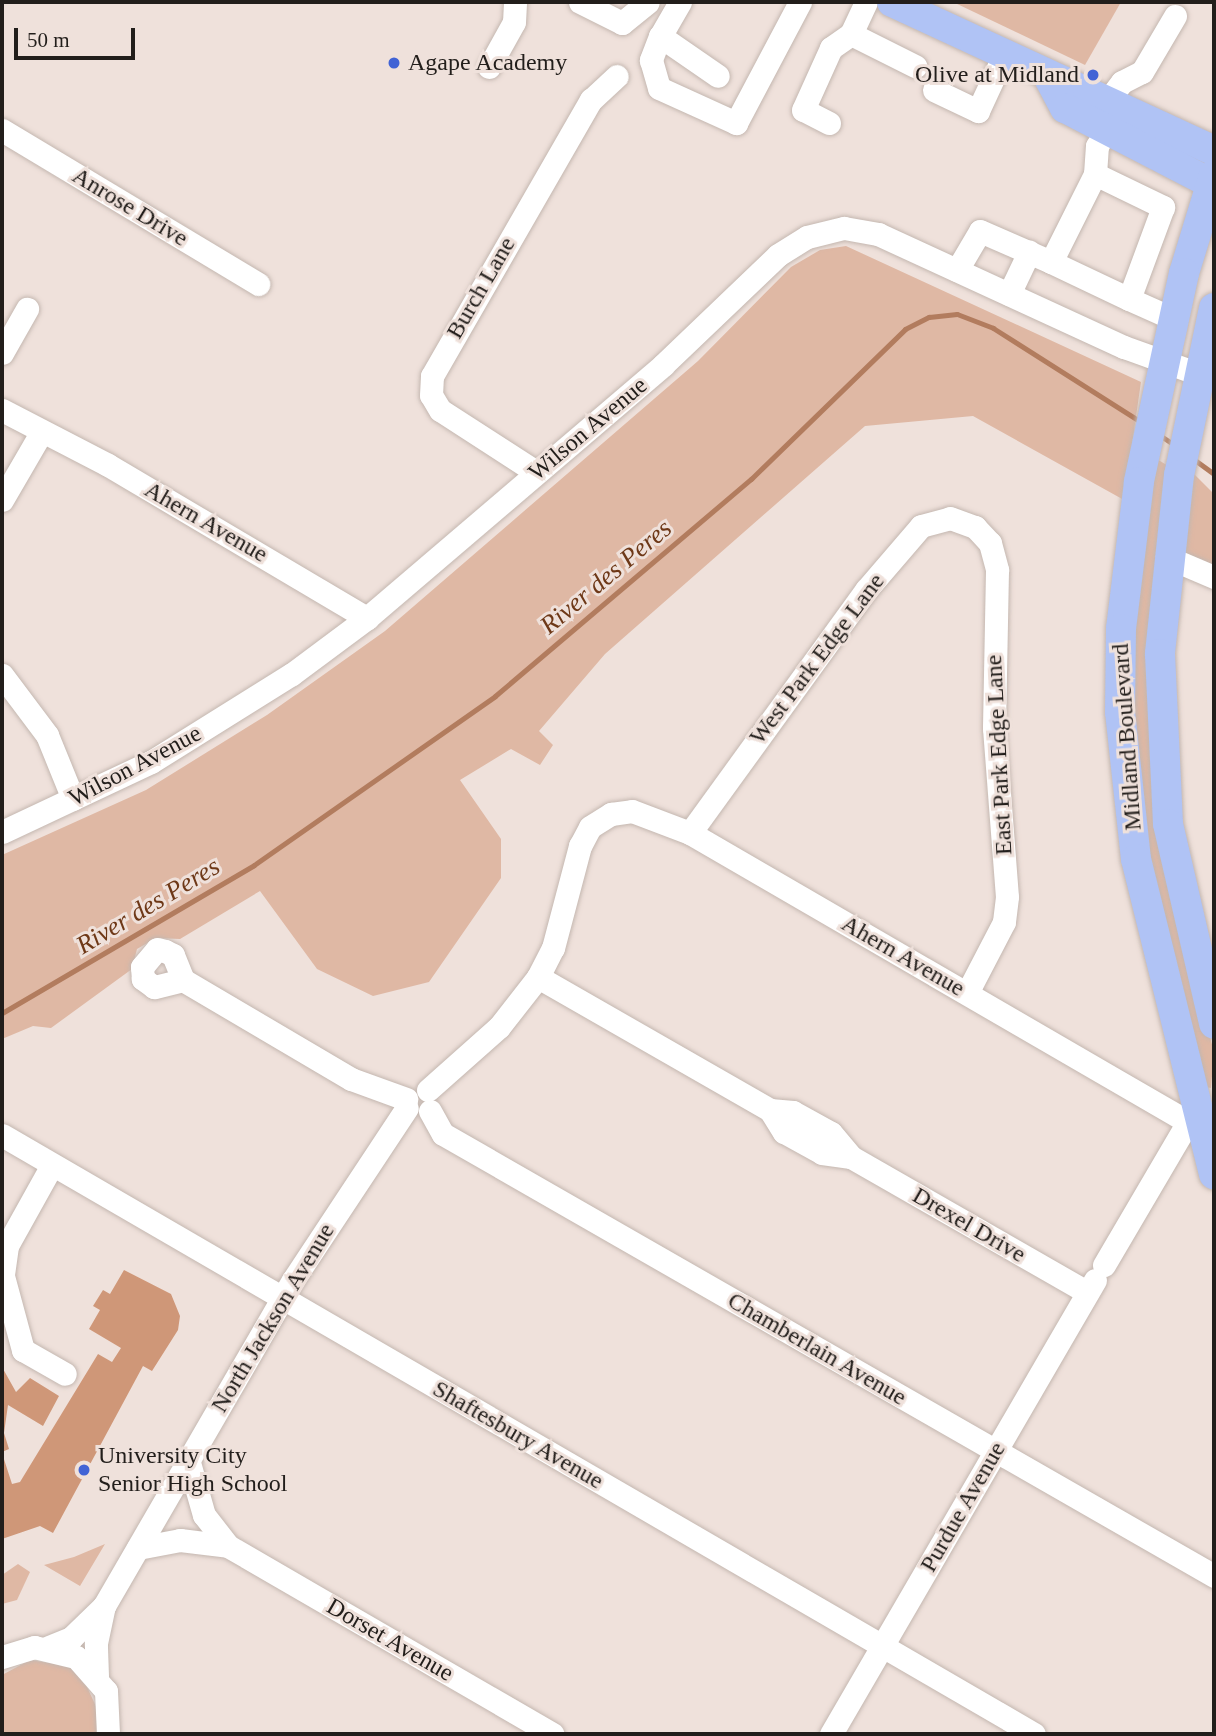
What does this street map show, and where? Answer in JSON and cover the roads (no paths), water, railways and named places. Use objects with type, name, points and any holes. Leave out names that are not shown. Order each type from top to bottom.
[{"type":"main road","points":[[892,2],[1051,80],[1076,83],[1214,151]]},
{"type":"main road","points":[[1051,80],[1065,108],[1213,181]]},
{"type":"main road","name":"Midland Boulevard","points":[[1213,181],[1174,319],[1145,450],[1121,629],[1126,792],[1156,955],[1214,1174]]},
{"type":"main road","name":"Midland Boulevard","points":[[1214,308],[1178,475],[1167,557],[1160,654],[1168,824],[1214,1024]]},
{"type":"street","points":[[489,67],[514,22],[515,2]]},
{"type":"street","points":[[580,2],[622,23],[648,2]]},
{"type":"street","points":[[680,2],[660,36],[651,60],[659,88],[736,123],[800,2]]},
{"type":"street","points":[[829,123],[803,110],[831,48],[850,34],[866,2]]},
{"type":"street","points":[[1109,99],[1122,82],[1142,72],[1174,16]]},
{"type":"street","points":[[850,34],[915,66]]},
{"type":"street","points":[[660,36],[718,76]]},
{"type":"street","points":[[934,90],[978,111],[1003,57]]},
{"type":"street","name":"Burch Lane","points":[[536,472],[440,410],[431,395],[432,376],[591,100],[617,76]]},
{"type":"street","points":[[1051,262],[1095,174],[1097,146],[1107,129]]},
{"type":"street","name":"Anrose Drive","points":[[2,130],[258,284]]},
{"type":"street","points":[[1095,174],[1199,223]]},
{"type":"street","points":[[1129,299],[1164,207]]},
{"type":"street","name":"Wilson Avenue","points":[[2,832],[163,755],[292,674],[367,618],[663,366],[778,255],[807,237],[859,229],[1164,362],[1199,374]]},
{"type":"street","points":[[957,270],[979,231],[1174,319]]},
{"type":"street","points":[[1009,294],[1029,252]]},
{"type":"street","points":[[2,353],[27,309]]},
{"type":"street","name":"Ahern Avenue","points":[[2,410],[41,433],[108,465],[367,618]]},
{"type":"street","points":[[2,500],[41,433]]},
{"type":"street","name":"West Park Edge Lane","points":[[690,833],[866,590],[921,526],[950,518],[965,522]]},
{"type":"street","name":"East Park Edge Lane","points":[[965,522],[990,543],[997,570],[994,728],[1007,897],[1003,922],[967,993]]},
{"type":"street","points":[[1167,557],[1214,577]]},
{"type":"street","points":[[2,675],[47,735],[73,799]]},
{"type":"street","name":"Ahern Avenue","points":[[538,977],[565,911],[584,835],[611,814],[649,814],[690,833],[967,993],[1201,1118]]},
{"type":"street","points":[[183,979],[351,1079],[406,1103],[418,1115],[499,1027],[538,977]]},
{"type":"street","name":"Drexel Drive","points":[[538,977],[770,1110],[793,1112],[831,1133],[850,1157],[1095,1279]]},
{"type":"street","name":"Chamberlain Avenue","points":[[429,1100],[443,1134],[1214,1576]]},
{"type":"street","name":"North Jackson Avenue","points":[[49,1647],[71,1638],[104,1606],[282,1299],[406,1103]]},
{"type":"street","name":"Purdue Avenue","points":[[831,1734],[1095,1279],[1201,1118]]},
{"type":"street","name":"Shaftesbury Avenue","points":[[2,1135],[1034,1734]]},
{"type":"street","points":[[52,1165],[7,1245],[3,1276],[23,1350],[65,1374]]},
{"type":"street","name":"Dorset Avenue","points":[[188,1459],[204,1515],[228,1546],[552,1734]]},
{"type":"street","name":"Dorset Avenue","points":[[138,1548],[180,1540],[228,1546]]},
{"type":"street","name":"North Jackson Avenue","points":[[104,1606],[96,1643],[97,1676],[106,1691],[112,1731]]},
{"type":"street","points":[[2,1657],[19,1649],[49,1647],[76,1657],[97,1676]]},
{"type":"waterway","name":"River des Peres","points":[[2,1013],[254,865],[495,696],[751,479],[905,329],[929,317],[957,314],[993,328],[1141,422]]},
{"type":"waterway","name":"River des Peres","points":[[1158,434],[1176,446]]},
{"type":"waterway","name":"River des Peres","points":[[1192,458],[1214,474]]},
{"type":"place","name":"Agape Academy","points":[[394,63]]},
{"type":"place","name":"Olive at Midland","points":[[1093,75]]},
{"type":"place","name":"University City Senior High School","points":[[84,1470]]}]
